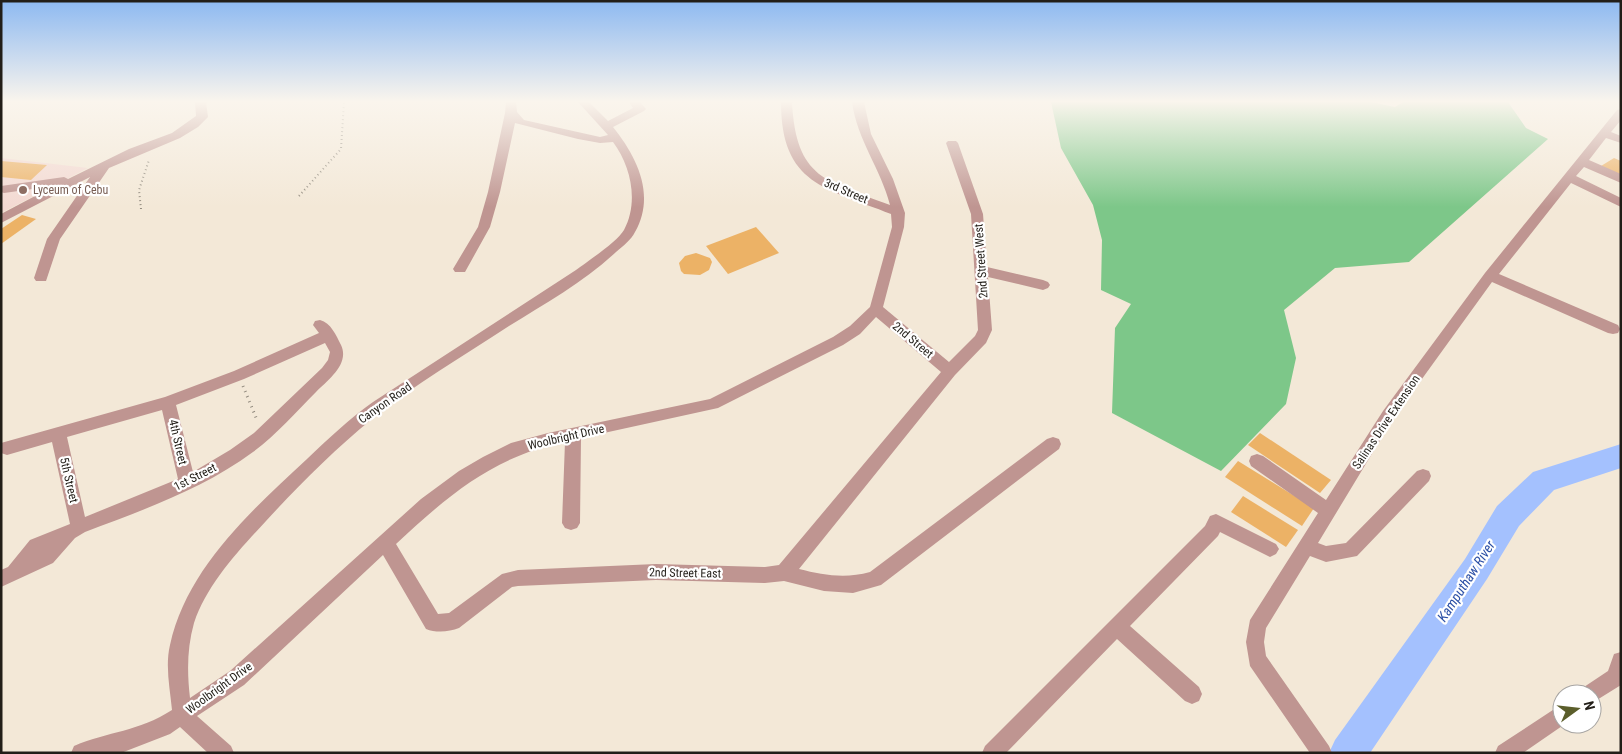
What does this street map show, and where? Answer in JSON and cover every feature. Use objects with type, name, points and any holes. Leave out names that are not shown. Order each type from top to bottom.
[{"type":"street","points":[[1,219],[73,180],[132,152],[169,137]]},
{"type":"street","points":[[460,269],[484,227],[494,192],[505,137]]},
{"type":"street","points":[[585,137],[600,140],[604,137]]},
{"type":"street","name":"Canyon Road","points":[[182,715],[178,678],[179,647],[191,610],[207,580],[252,524],[347,430],[377,407],[478,339],[576,278],[629,232],[638,201],[639,182],[628,155],[615,137]]},
{"type":"street","name":"3rd Street","points":[[790,137],[795,153],[808,172],[822,182],[899,213]]},
{"type":"street","name":"Woolbright Drive","points":[[81,753],[131,740],[163,727],[237,678],[427,504],[481,466],[517,448],[713,404],[752,386],[838,341],[855,330],[876,309],[898,227],[899,213],[895,196],[866,137]]},
{"type":"street","name":"Salinas Drive Extension","points":[[1322,753],[1257,659],[1257,626],[1388,415],[1490,276],[1601,137]]},
{"type":"street","name":"2nd Street West","points":[[950,371],[981,339],[985,330],[977,214],[952,143]]},
{"type":"street","points":[[1581,161],[1621,179]]},
{"type":"street","points":[[40,278],[54,239],[105,165]]},
{"type":"street","points":[[1569,177],[1621,203]]},
{"type":"street","points":[[4,189],[73,180]]},
{"type":"street","points":[[982,271],[1043,285]]},
{"type":"street","points":[[1490,276],[1613,329]]},
{"type":"street","name":"2nd Street","points":[[876,309],[950,371]]},
{"type":"street","name":"1st Street","points":[[8,576],[47,557],[74,530],[187,483],[238,454],[262,434],[327,372],[335,361],[337,352],[324,330],[239,375]]},
{"type":"street","points":[[950,371],[784,573],[824,583],[853,585],[875,579],[1053,444]]},
{"type":"street","points":[[8,448],[168,402],[239,375]]},
{"type":"street","name":"4th Street","points":[[168,402],[187,483]]},
{"type":"street","name":"5th Street","points":[[58,434],[74,530]]},
{"type":"street","points":[[571,523],[573,434]]},
{"type":"street","points":[[1257,461],[1328,511]]},
{"type":"street","points":[[1307,546],[1326,554],[1352,550],[1423,476]]},
{"type":"street","points":[[992,753],[1212,531],[1216,521],[1270,548]]},
{"type":"street","points":[[8,576],[36,545],[74,530]]},
{"type":"street","name":"2nd Street East","points":[[386,542],[433,623],[452,622],[508,580],[518,578],[656,572],[765,575],[784,573]]},
{"type":"street","points":[[1117,627],[1192,694]]},
{"type":"street","points":[[1602,687],[1619,675]]},
{"type":"street","points":[[182,715],[224,753]]},
{"type":"street","points":[[1505,753],[1552,721]]},
{"type":"path","points":[[300,196],[341,149],[342,137]]},
{"type":"path","points":[[141,210],[140,190],[150,156]]},
{"type":"path","points":[[239,375],[262,434]]},
{"type":"shaded area","name":"Lyceum of Cebu","points":[[1,158],[88,168],[1,213]]},
{"type":"green space","points":[[1059,137],[1544,137],[1548,139],[1409,262],[1335,268],[1284,310],[1296,358],[1286,404],[1221,471],[1112,413],[1115,328],[1131,304],[1101,290],[1102,240],[1093,205],[1061,148]]},
{"type":"building","points":[[1614,158],[1621,161],[1621,176],[1601,166]]},
{"type":"building","points":[[1,161],[47,165],[31,180],[1,177]]},
{"type":"building","points":[[22,215],[36,219],[1,244],[1,229]]},
{"type":"building","points":[[756,227],[779,253],[728,274],[706,246]]},
{"type":"building","points":[[696,253],[710,258],[712,262],[709,270],[700,275],[684,274],[679,263],[685,256]]},
{"type":"building","points":[[1260,433],[1331,480],[1320,493],[1248,445]]},
{"type":"building","points":[[1238,461],[1314,508],[1302,526],[1225,477]]},
{"type":"building","points":[[1243,496],[1298,530],[1286,547],[1231,512]]},
{"type":"waterway","name":"Kamputhaw River","points":[[1348,753],[1476,569],[1508,516],[1544,481],[1621,456]]},
{"type":"place","name":"Lyceum of Cebu","points":[[23,190]]}]
